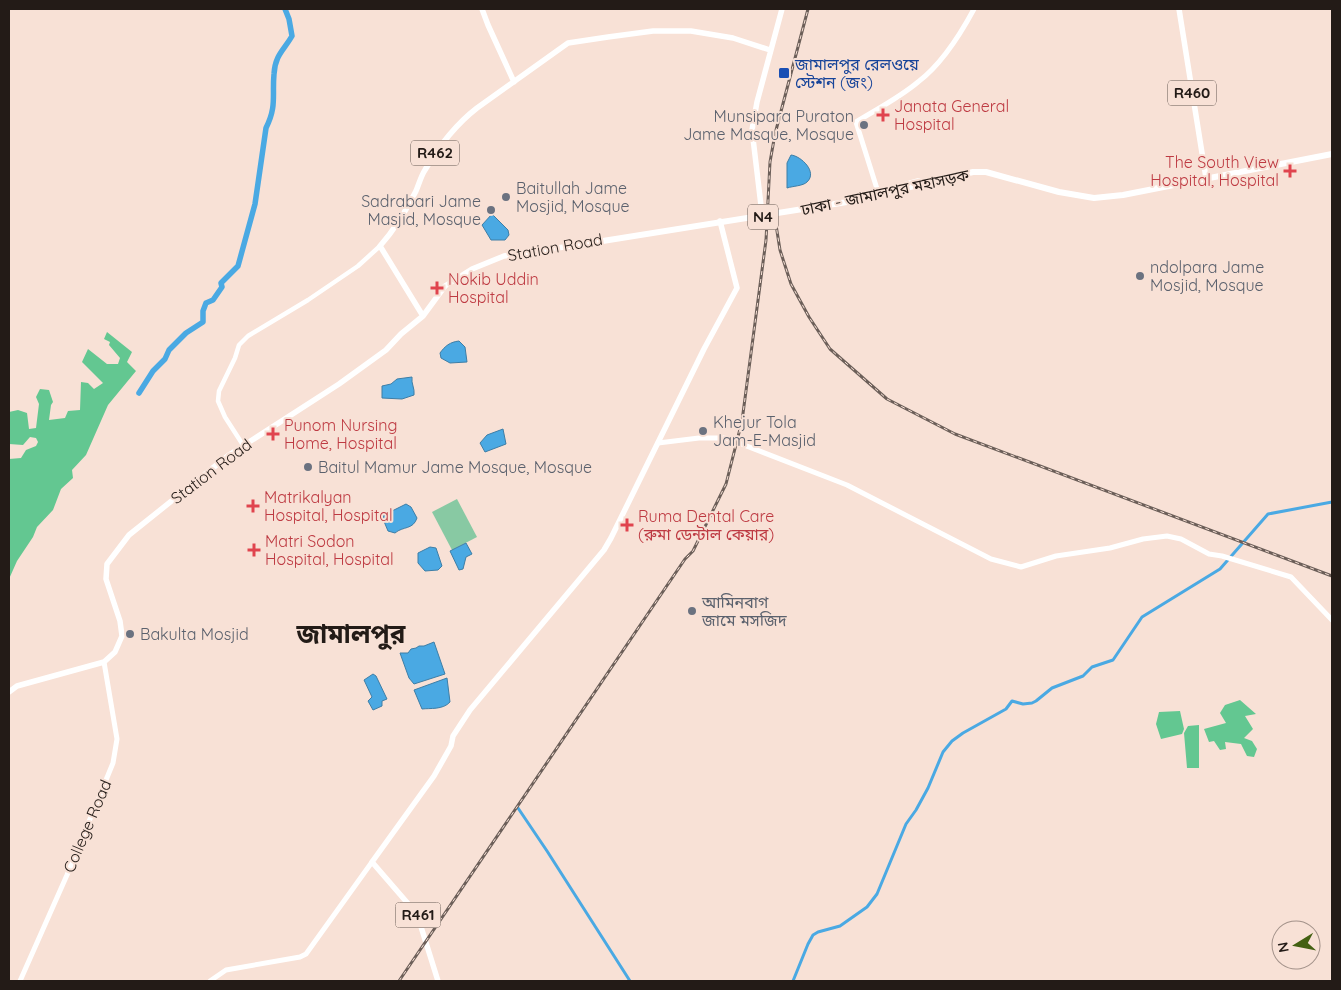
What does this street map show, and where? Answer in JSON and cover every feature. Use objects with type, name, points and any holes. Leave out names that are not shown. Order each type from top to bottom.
[{"type":"highway","name":"ঢাকা - জামালপুর মহাসড়ক","points":[[586,244],[847,202],[973,172],[986,172],[1059,192],[1094,198],[1123,195],[1332,154]]},
{"type":"main road","points":[[482,9],[514,82],[568,44],[608,36],[697,31],[733,38],[770,50]]},
{"type":"main road","points":[[762,214],[752,130],[770,50],[782,9]]},
{"type":"main road","points":[[878,192],[856,122],[919,82],[941,58],[974,9]]},
{"type":"main road","name":"R460","points":[[1179,9],[1206,178]]},
{"type":"main road","name":"R462","points":[[380,246],[396,226],[442,141],[463,119],[514,82]]},
{"type":"main road","name":"Station Road","points":[[104,662],[115,652],[122,636],[120,622],[106,579],[107,564],[129,535],[244,445],[339,384],[380,355],[401,334],[424,316],[445,286],[472,269],[487,261],[504,256],[586,244],[587,241],[848,199],[918,181],[935,180]]},
{"type":"main road","points":[[210,981],[226,970],[300,957],[306,954],[434,776],[448,751],[453,736],[470,710],[604,550],[704,349],[737,288],[720,221]]},
{"type":"main road","points":[[380,246],[424,316]]},
{"type":"main road","points":[[658,443],[718,437],[751,447],[847,485],[990,559],[1004,564],[1021,567],[1056,556],[1167,536],[1181,539],[1209,554],[1222,556],[1291,577],[1332,620]]},
{"type":"main road","points":[[9,692],[17,686],[104,662]]},
{"type":"main road","name":"College Road","points":[[20,981],[67,875],[113,762],[117,739],[104,662]]},
{"type":"main road","name":"R461","points":[[372,862],[417,914],[438,981]]},
{"type":"street","points":[[244,445],[218,401],[219,392],[239,345],[248,336],[308,300],[358,266],[380,246]]},
{"type":"green space","points":[[107,332],[132,352],[127,362],[136,371],[108,405],[86,455],[72,470],[73,478],[61,489],[53,510],[37,527],[9,579],[9,459],[21,458],[26,450],[36,446],[38,442],[36,438],[30,437],[23,445],[9,444],[9,412],[18,410],[27,413],[29,429],[36,428],[39,404],[36,397],[40,389],[49,390],[53,402],[49,420],[65,418],[68,411],[80,410],[81,382],[88,383],[94,389],[103,383],[82,362],[88,349],[107,364],[118,364],[120,358],[109,345],[110,342],[104,339]]},
{"type":"green space","points":[[457,499],[477,537],[452,550],[432,512]]},
{"type":"green space","points":[[1240,700],[1256,714],[1245,716],[1253,729],[1244,738],[1252,741],[1257,749],[1254,757],[1247,756],[1241,744],[1225,742],[1226,749],[1220,750],[1214,741],[1209,742],[1204,729],[1226,723],[1220,713],[1225,705]]},
{"type":"green space","points":[[1180,711],[1184,729],[1182,734],[1161,739],[1156,724],[1159,712]]},
{"type":"green space","points":[[1199,725],[1199,768],[1187,768],[1184,733],[1188,726]]},
{"type":"water","points":[[791,155],[803,161],[811,174],[807,182],[787,188],[787,163]]},
{"type":"water","points":[[492,214],[508,230],[509,235],[505,240],[491,240],[482,225]]},
{"type":"water","points":[[459,341],[465,347],[467,362],[450,363],[441,358],[440,353],[446,346]]},
{"type":"water","points":[[412,377],[414,395],[402,399],[382,398],[382,386],[391,384],[397,379]]},
{"type":"water","points":[[503,429],[506,444],[485,452],[480,443],[487,435]]},
{"type":"water","points":[[406,504],[411,507],[417,518],[415,522],[395,533],[388,531],[383,519],[384,515]]},
{"type":"water","points":[[466,543],[472,554],[466,557],[463,569],[459,570],[450,551]]},
{"type":"water","points":[[430,547],[436,548],[442,566],[438,570],[425,571],[418,563],[418,553]]},
{"type":"water","points":[[434,642],[445,674],[414,684],[409,678],[400,653],[408,653],[411,649]]},
{"type":"water","points":[[373,674],[376,676],[387,699],[382,701],[382,706],[373,710],[368,701],[372,697],[364,680]]},
{"type":"water","points":[[447,678],[450,702],[440,707],[422,709],[414,690]]},
{"type":"waterway","points":[[139,393],[153,371],[165,359],[169,350],[186,333],[203,322],[203,311],[206,303],[213,300],[222,287],[221,283],[238,266],[255,204],[266,128],[272,113],[276,62],[292,36],[285,9]]},
{"type":"waterway","points":[[793,981],[813,935],[840,926],[867,907],[877,894],[906,824],[928,788],[943,752],[952,741],[1006,709],[1012,701],[1023,704],[1032,703],[1052,688],[1083,676],[1092,667],[1113,660],[1142,617],[1220,569],[1268,514],[1332,502]]},
{"type":"waterway","points":[[518,808],[630,981]]},
{"type":"railway","points":[[399,981],[685,559],[693,551],[726,484],[742,421],[766,240],[770,162],[775,134],[808,9]]},
{"type":"railway","points":[[773,206],[780,250],[791,284],[809,317],[830,349],[887,399],[955,434],[1332,576]]},
{"type":"place","name":"জামালপুর রেলওয়ে স্টেশন (জং)","points":[[784,73]]},
{"type":"place","name":"Janata General Hospital","points":[[883,115]]},
{"type":"place","name":"Munsipara Puraton Jame Masque, Mosque","points":[[864,125]]},
{"type":"place","name":"The South View Hospital, Hospital","points":[[1290,171]]},
{"type":"place","name":"Baitullah Jame Mosjid, Mosque","points":[[506,197]]},
{"type":"place","name":"Sadrabari Jame Masjid, Mosque","points":[[491,210]]},
{"type":"place","name":"ndolpara Jame Mosjid, Mosque","points":[[1140,276]]},
{"type":"place","name":"Nokib Uddin Hospital","points":[[437,288]]},
{"type":"place","name":"Khejur Tola Jam-E-Masjid","points":[[703,431]]},
{"type":"place","name":"Punom Nursing Home, Hospital","points":[[273,434]]},
{"type":"place","name":"Baitul Mamur Jame Mosque, Mosque","points":[[308,467]]},
{"type":"place","name":"Matrikalyan Hospital, Hospital","points":[[253,506]]},
{"type":"place","name":"Ruma Dental Care (রুমা ডেন্টাল কেয়ার)","points":[[627,525]]},
{"type":"place","name":"Matri Sodon Hospital, Hospital","points":[[254,550]]},
{"type":"place","name":"আমিনবাগ জামে মসজিদ","points":[[692,611]]},
{"type":"place","name":"Bakulta Mosjid","points":[[130,634]]},
{"type":"district","name":"জামালপুর","points":[[351,634]]}]
